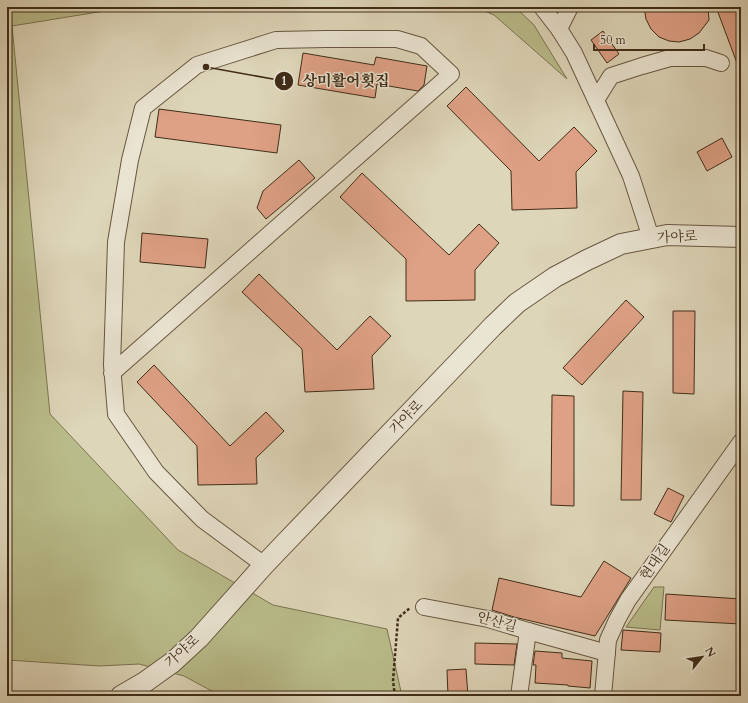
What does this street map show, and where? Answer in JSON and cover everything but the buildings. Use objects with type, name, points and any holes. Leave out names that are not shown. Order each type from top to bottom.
[{"type":"street","points":[[542,7],[559,29],[574,53],[631,176],[651,238]]},
{"type":"street","points":[[559,29],[570,7]]},
{"type":"street","points":[[112,373],[451,74],[421,46],[397,40],[276,40],[197,65],[143,108],[130,160],[116,242],[112,373],[116,414],[156,472],[202,519],[264,565]]},
{"type":"street","points":[[596,100],[611,76],[642,66],[670,58],[706,58],[721,63]]},
{"type":"street","name":"가야로","points":[[121,696],[145,682],[173,662],[199,638],[264,565],[493,326],[517,303],[554,277],[620,244],[666,235],[741,237]]},
{"type":"street","name":"현대길","points":[[603,696],[608,640],[617,620],[628,600],[741,442]]},
{"type":"street","name":"안산길","points":[[424,607],[488,618],[528,631],[518,696]]},
{"type":"street","points":[[528,631],[607,653]]},
{"type":"path","points":[[396,696],[393,682],[398,618],[408,608],[424,607]]},
{"type":"green space","points":[[7,7],[129,7],[12,26],[50,414],[178,550],[273,605],[387,629],[402,696],[221,696],[184,676],[139,664],[100,666],[7,660]]},
{"type":"green space","points":[[475,7],[515,7],[534,25],[567,79],[494,15]]},
{"type":"green space","points":[[654,587],[664,587],[660,630],[626,627]]},
{"type":"place","name":"상미활어횟집","points":[[206,67]]}]
